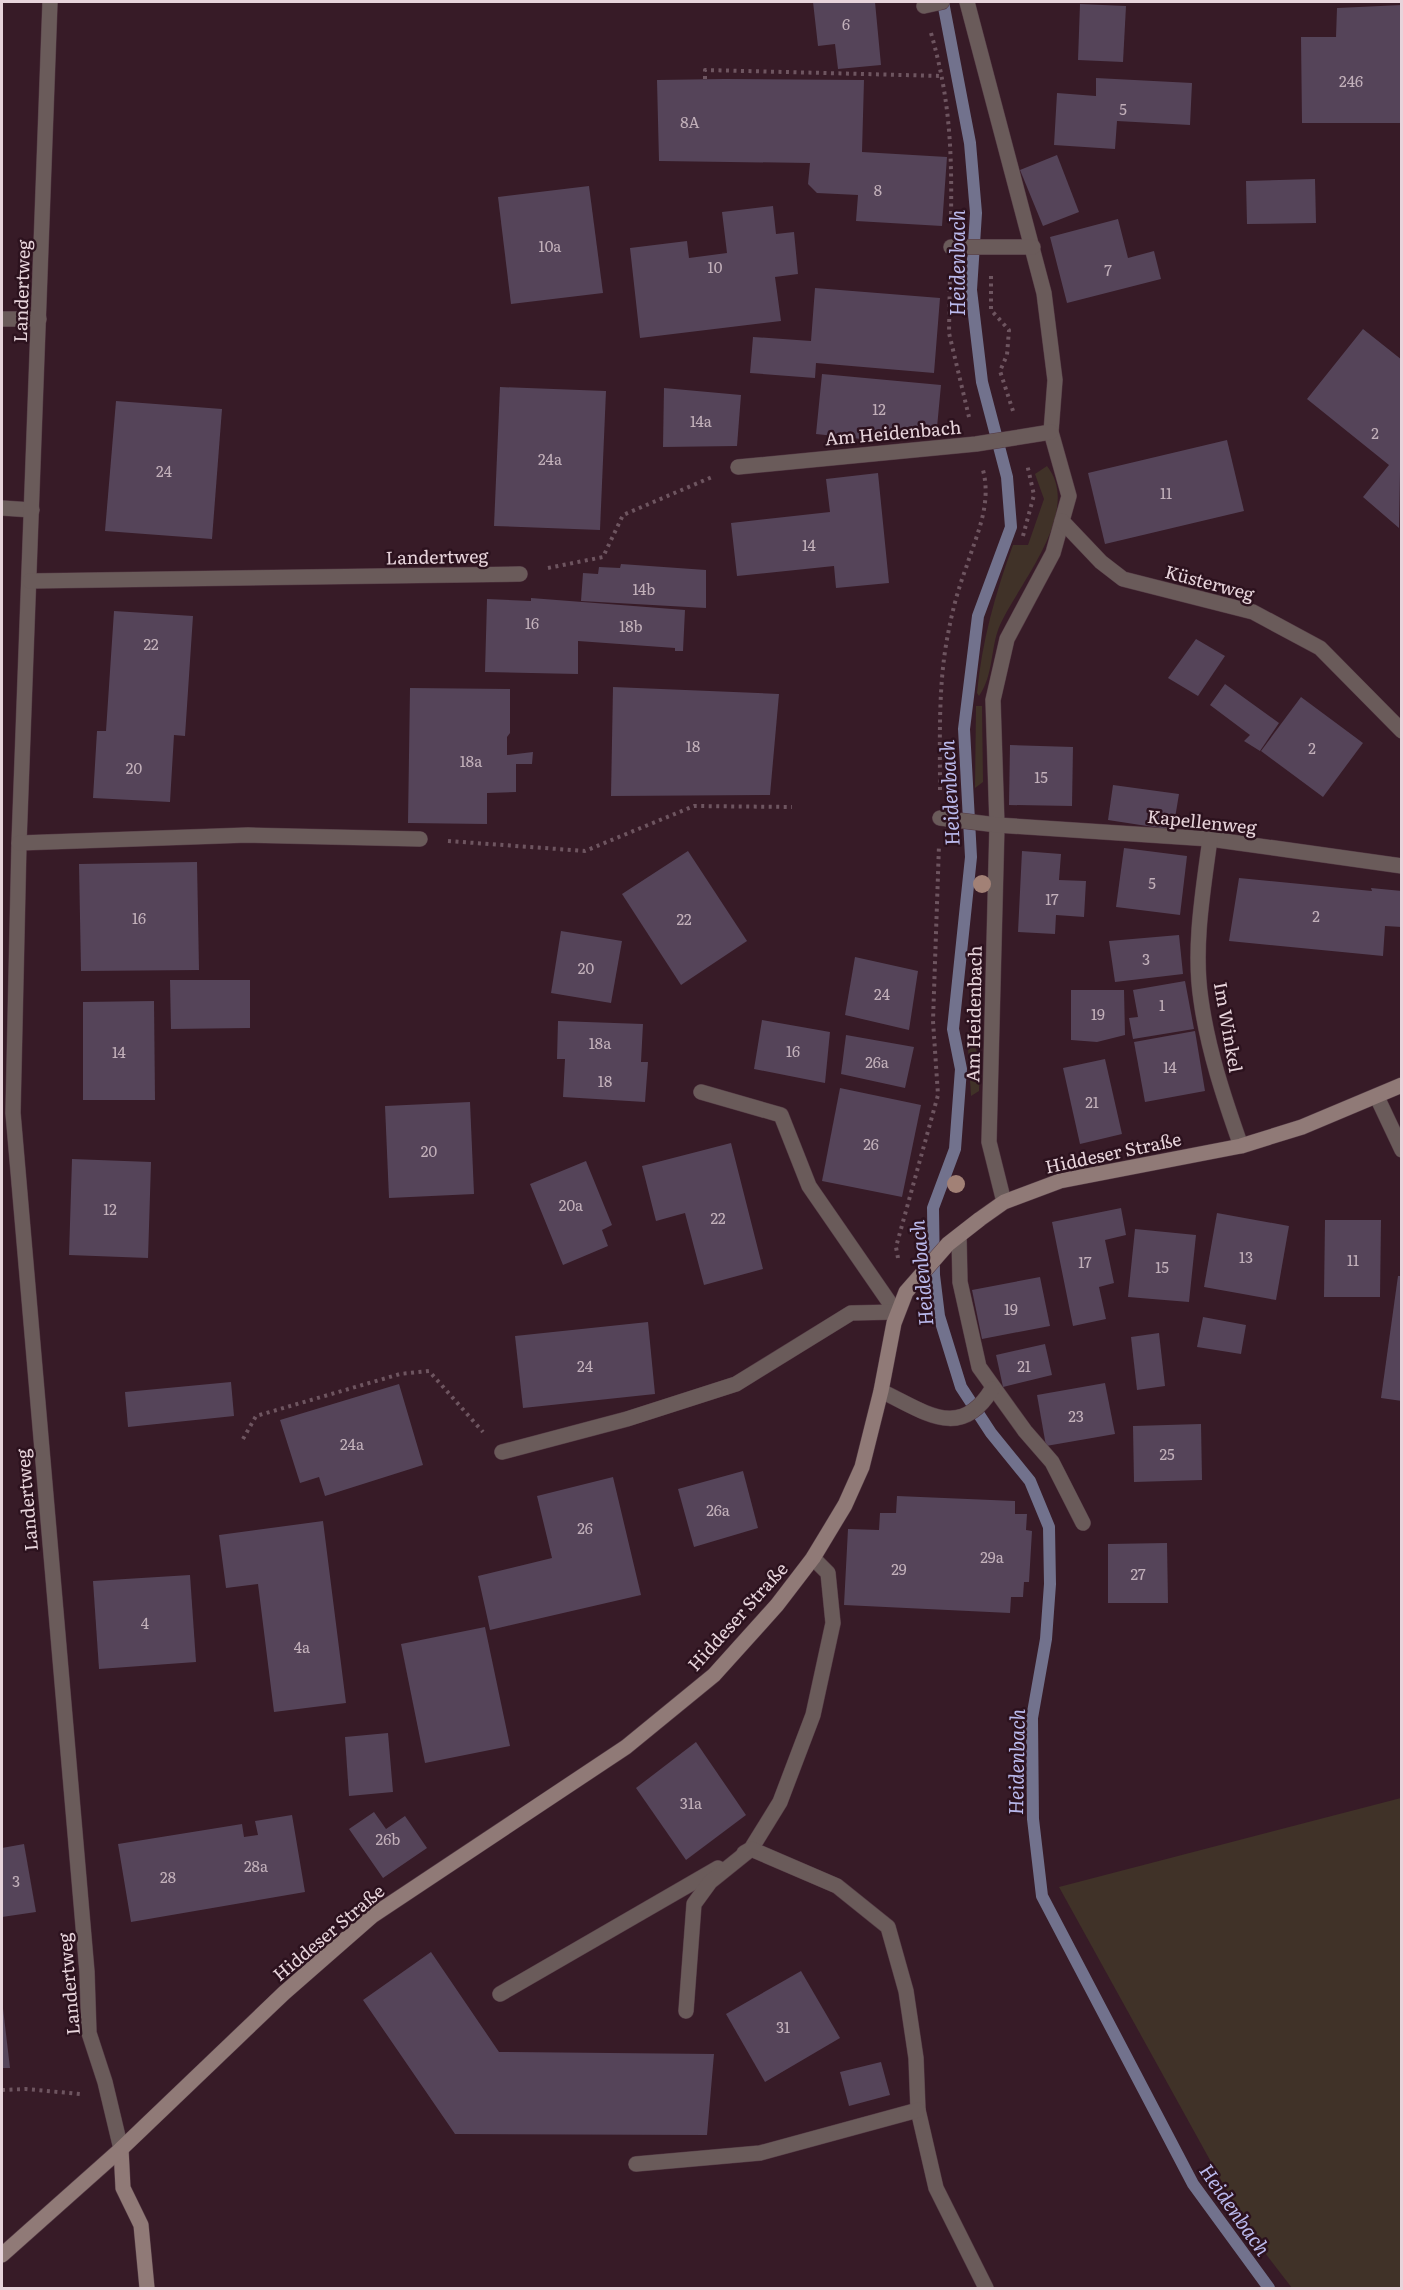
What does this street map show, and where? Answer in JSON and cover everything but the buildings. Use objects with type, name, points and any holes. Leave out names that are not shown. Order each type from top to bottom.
[{"type":"main road","name":"Hiddeser Straße","points":[[2,2255],[121,2149],[284,1994],[372,1916],[626,1747],[714,1675],[777,1605],[813,1558],[845,1505],[862,1467],[881,1391],[896,1312],[910,1285],[953,1240],[1004,1202],[1060,1181],[1241,1146],[1302,1127],[1401,1086]]},
{"type":"main road","points":[[121,2149],[123,2188],[141,2224],[147,2289]]},
{"type":"street","name":"Landertweg","points":[[50,2],[30,581],[7,1113],[87,1972],[89,2033],[105,2082],[121,2149]]},
{"type":"street","name":"Am Heidenbach","points":[[967,2],[1033,247],[1050,333],[1055,380],[1051,432],[1069,496],[1053,554],[1007,639],[993,700],[997,825],[989,1142],[1004,1202]]},
{"type":"street","points":[[954,246],[1033,247]]},
{"type":"street","points":[[2,319],[39,319]]},
{"type":"street","name":"Am Heidenbach","points":[[738,467],[982,443],[1051,432]]},
{"type":"street","points":[[2,508],[32,510]]},
{"type":"street","name":"Küsterweg","points":[[1062,521],[1101,562],[1123,579],[1253,612],[1320,648],[1401,731]]},
{"type":"street","name":"Landertweg","points":[[30,581],[520,574]]},
{"type":"street","points":[[940,818],[997,825]]},
{"type":"street","name":"Kapellenweg","points":[[997,825],[1210,839],[1401,866]]},
{"type":"street","points":[[19,843],[248,835],[420,839]]},
{"type":"street","name":"Im Winkel","points":[[1210,839],[1201,923],[1200,998],[1218,1080],[1241,1146]]},
{"type":"street","points":[[701,1092],[781,1115],[809,1185],[896,1312]]},
{"type":"street","points":[[1377,1097],[1401,1150]]},
{"type":"street","points":[[953,1240],[970,1333],[979,1367],[992,1389],[1052,1461],[1083,1523]]},
{"type":"street","points":[[502,1452],[627,1419],[736,1384],[851,1313],[896,1312]]},
{"type":"street","points":[[881,1391],[944,1420],[965,1417],[984,1403],[992,1389]]},
{"type":"street","points":[[686,2011],[694,1904],[710,1882],[751,1849],[780,1802],[813,1715],[833,1623],[828,1573],[813,1558]]},
{"type":"street","points":[[500,1994],[751,1849]]},
{"type":"street","points":[[751,1849],[837,1886],[888,1928],[906,1991],[916,2058],[918,2110],[936,2188],[986,2289]]},
{"type":"street","points":[[636,2164],[760,2153],[918,2110]]},
{"type":"path","points":[[910,1285],[896,1247],[938,1095],[933,1021],[940,818],[940,726],[948,634],[983,514],[986,483],[982,443],[949,333],[954,246],[952,147],[933,4]]},
{"type":"path","points":[[705,79],[705,70],[867,72],[943,76]]},
{"type":"path","points":[[986,245],[991,310],[1009,330],[1007,355],[1000,371],[1015,437],[1034,495],[1023,536]]},
{"type":"path","points":[[520,574],[603,557],[623,514],[738,467]]},
{"type":"path","points":[[420,839],[585,851],[694,806],[792,807]]},
{"type":"path","points":[[243,1439],[256,1416],[400,1374],[429,1371],[502,1452]]},
{"type":"path","points":[[2,2090],[26,2089],[77,2096],[105,2082]]},
{"type":"shaded area","points":[[1047,466],[1056,484],[1058,504],[1053,525],[1033,568],[1000,625],[990,670],[979,696],[977,693],[982,655],[1000,581],[1013,545],[1028,545],[1044,499],[1035,474]]},
{"type":"shaded area","points":[[976,706],[982,706],[983,782],[975,788]]},
{"type":"shaded area","points":[[971,1031],[980,1064],[979,1091],[971,1096],[967,1032]]},
{"type":"shaded area","points":[[1401,1798],[1401,2288],[1292,2288],[1252,2236],[1059,1887]]},
{"type":"waterway","name":"Heidenbach","points":[[943,2],[970,143],[976,213],[971,290],[982,382],[1007,477],[1011,527],[978,616],[964,729],[971,857],[953,1029],[961,1069],[955,1149],[933,1208],[934,1275],[939,1316],[961,1387],[991,1433],[1030,1481],[1049,1527],[1050,1584],[1046,1639],[1032,1718],[1033,1819],[1042,1896],[1193,2184],[1269,2288]]}]
